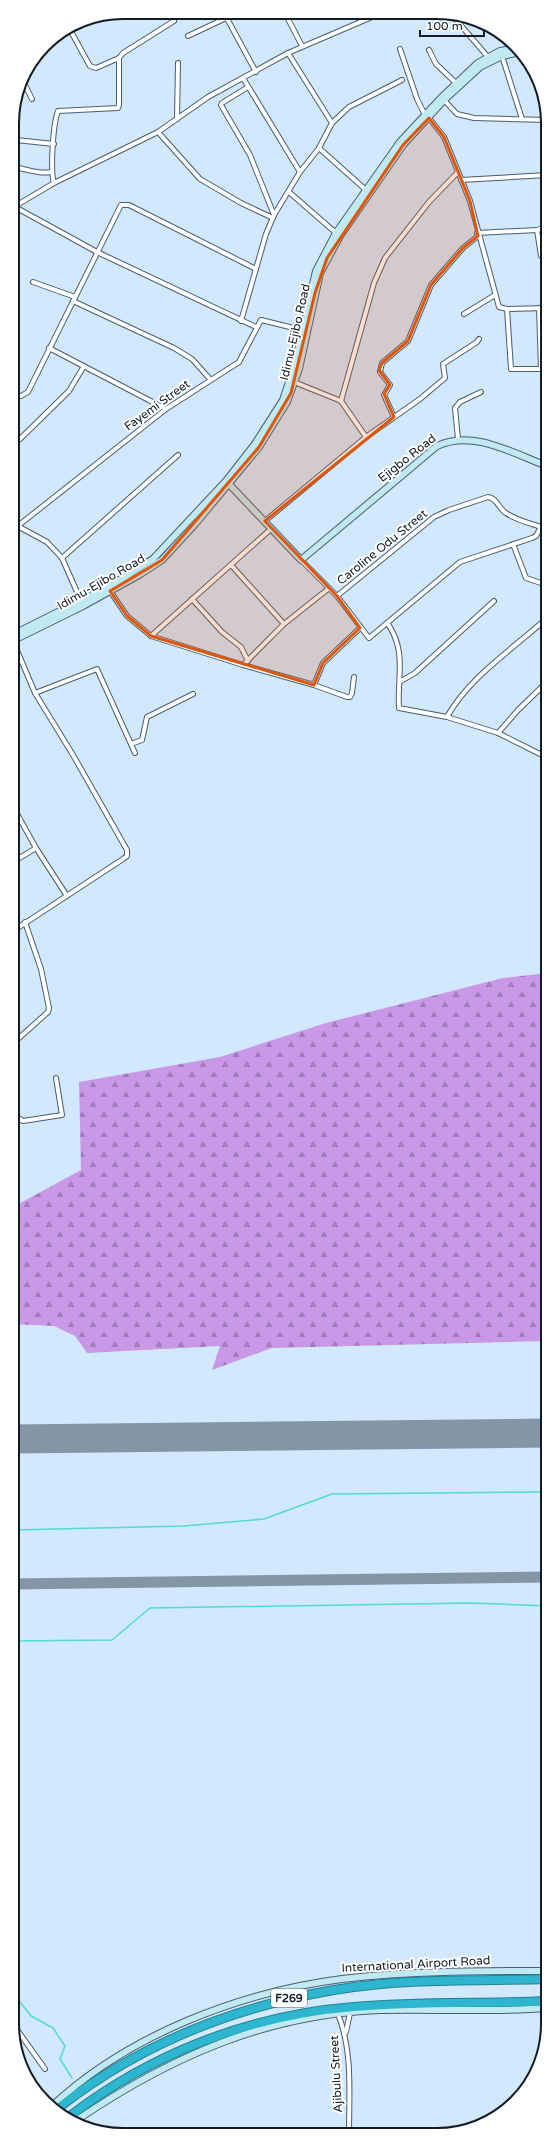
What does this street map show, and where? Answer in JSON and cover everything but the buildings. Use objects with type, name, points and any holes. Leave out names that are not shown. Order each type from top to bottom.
[{"type":"highway","name":"International Airport Road","points":[[61,2106],[116,2068],[168,2040],[220,2018],[270,2003],[334,1990],[398,1983],[541,1979]]},
{"type":"highway","name":"F269","points":[[72,2114],[88,2102],[150,2066],[196,2044],[257,2023],[308,2012],[355,2007],[541,2001]]},
{"type":"main road","name":"Idimu-Ejibo Road","points":[[19,638],[110,591],[162,560],[259,447],[287,402],[299,369],[315,292],[327,258],[340,236],[403,145],[456,82],[478,63],[500,51],[509,49]]},
{"type":"main road","name":"Idimu-Ejibo Road","points":[[19,632],[54,616],[108,587],[157,556],[228,483],[256,444],[283,400],[294,367],[316,271],[336,234],[400,142],[480,67],[502,56],[514,54]]},
{"type":"main road","name":"Ejigbo Road","points":[[300,560],[437,446],[458,439],[480,441],[541,464]]},
{"type":"main road","points":[[228,483],[272,528],[300,560]]},
{"type":"main road","name":"International Airport Road","points":[[56,2103],[87,2078],[134,2047],[168,2029],[216,2010],[279,1991],[342,1979],[392,1975],[541,1971]]},
{"type":"main road","points":[[80,2118],[156,2071],[215,2044],[284,2023],[338,2014],[380,2010],[519,2010],[541,2008]]},
{"type":"street","points":[[188,36],[224,19]]},
{"type":"street","points":[[227,19],[256,72]]},
{"type":"street","points":[[288,19],[302,46]]},
{"type":"street","points":[[19,204],[54,182],[158,132],[208,97],[302,46],[364,19]]},
{"type":"street","points":[[72,33],[92,68],[119,58],[123,53],[174,21]]},
{"type":"street","points":[[457,21],[488,57]]},
{"type":"street","points":[[400,49],[417,99],[427,116],[444,137],[470,201],[499,307],[507,309],[539,308],[541,369],[511,369],[507,309]]},
{"type":"street","points":[[430,50],[436,64],[456,82]]},
{"type":"street","points":[[288,54],[332,123]]},
{"type":"street","points":[[502,56],[522,119]]},
{"type":"street","points":[[54,182],[51,172],[58,112],[115,110],[119,107],[119,58]]},
{"type":"street","points":[[177,118],[178,63]]},
{"type":"street","points":[[243,78],[300,172]]},
{"type":"street","points":[[242,321],[256,269],[274,216],[300,172],[319,148],[332,123],[349,107],[402,80]]},
{"type":"street","points":[[26,87],[32,99]]},
{"type":"street","points":[[248,87],[221,105],[250,154],[274,216]]},
{"type":"street","points":[[444,100],[457,114],[474,118],[541,120]]},
{"type":"street","points":[[158,132],[200,180],[241,203],[274,216]]},
{"type":"street","points":[[19,140],[54,144]]},
{"type":"street","points":[[319,148],[366,190]]},
{"type":"street","points":[[19,168],[30,169],[38,173],[51,172]]},
{"type":"street","points":[[341,401],[380,265],[429,202],[458,172]]},
{"type":"street","points":[[461,180],[541,175]]},
{"type":"street","points":[[289,192],[336,234]]},
{"type":"street","points":[[19,395],[25,395],[121,205],[125,204],[256,269]]},
{"type":"street","points":[[19,210],[97,252],[256,327],[263,319],[302,330]]},
{"type":"street","points":[[394,417],[384,395],[390,385],[380,372],[382,363],[408,341],[431,285],[463,248],[478,234],[541,229]]},
{"type":"street","points":[[536,230],[541,256]]},
{"type":"street","points":[[33,282],[74,299],[174,348],[192,359],[210,379]]},
{"type":"street","points":[[464,314],[495,295]]},
{"type":"street","name":"Fayemi Street","points":[[19,525],[166,409],[210,379],[239,362],[256,327]]},
{"type":"street","points":[[265,521],[366,437],[445,378],[443,364],[478,342],[479,339]]},
{"type":"street","points":[[48,348],[166,409]]},
{"type":"street","points":[[19,439],[70,391],[84,366]]},
{"type":"street","points":[[294,382],[341,401],[366,437]]},
{"type":"street","points":[[458,439],[455,408],[460,402],[481,392]]},
{"type":"street","points":[[62,558],[178,455]]},
{"type":"street","name":"Caroline Odu Street","points":[[336,596],[434,517],[456,507],[491,497],[510,516],[541,527]]},
{"type":"street","points":[[19,525],[47,542],[62,558],[80,601]]},
{"type":"street","points":[[300,560],[336,596],[369,638],[388,624],[460,562],[536,536],[541,527]]},
{"type":"street","points":[[151,636],[272,528]]},
{"type":"street","points":[[513,544],[526,578],[541,583]]},
{"type":"street","points":[[231,565],[284,624]]},
{"type":"street","points":[[243,665],[284,624],[328,589]]},
{"type":"street","points":[[110,591],[126,616],[151,636],[350,697],[354,677]]},
{"type":"street","points":[[192,599],[222,632],[241,647],[248,661]]},
{"type":"street","points":[[401,681],[415,673],[494,601]]},
{"type":"street","points":[[447,718],[458,699],[488,669],[541,623]]},
{"type":"street","points":[[388,624],[397,639],[401,681],[399,708],[447,718],[498,733],[520,745],[541,753]]},
{"type":"street","points":[[314,685],[323,663],[360,628]]},
{"type":"street","points":[[19,655],[35,693],[74,755],[127,850],[127,856],[123,859],[19,926]]},
{"type":"street","points":[[35,693],[97,669],[136,753]]},
{"type":"street","points":[[498,733],[518,710],[541,688]]},
{"type":"street","points":[[131,744],[142,740],[147,717],[193,694]]},
{"type":"street","points":[[19,816],[36,848],[67,896]]},
{"type":"street","points":[[19,858],[36,848]]},
{"type":"street","points":[[19,1038],[48,1012],[49,1008],[40,965],[25,922]]},
{"type":"street","points":[[19,1118],[23,1121],[62,1114],[56,1078]]},
{"type":"street","points":[[346,2033],[350,2013]]},
{"type":"street","name":"Ajibulu Street","points":[[338,2014],[346,2033],[349,2128]]},
{"type":"street","points":[[20,2033],[45,2069]]},
{"type":"highlighted area","points":[[429,118],[444,137],[470,201],[478,236],[463,248],[431,285],[408,341],[382,363],[379,370],[390,385],[384,394],[394,417],[265,521],[337,596],[360,628],[323,663],[314,685],[151,636],[127,616],[110,591],[162,560],[259,447],[291,393],[315,293],[327,258],[403,145]]},
{"type":"green space","points":[[541,974],[541,1341],[272,1348],[212,1370],[220,1346],[87,1353],[75,1336],[54,1326],[19,1324],[19,1204],[81,1170],[79,1082],[220,1057],[326,1023],[503,978]]},
{"type":"waterway","points":[[19,1530],[184,1526],[264,1519],[332,1494],[541,1492]]},
{"type":"waterway","points":[[19,1641],[112,1640],[150,1608],[471,1603],[541,1606]]},
{"type":"waterway","points":[[19,2001],[31,2016],[53,2028],[65,2046],[60,2059],[72,2078]]},
{"type":"taxiway","points":[[19,1584],[541,1577]]},
{"type":"runway","points":[[19,1439],[541,1433]]}]
